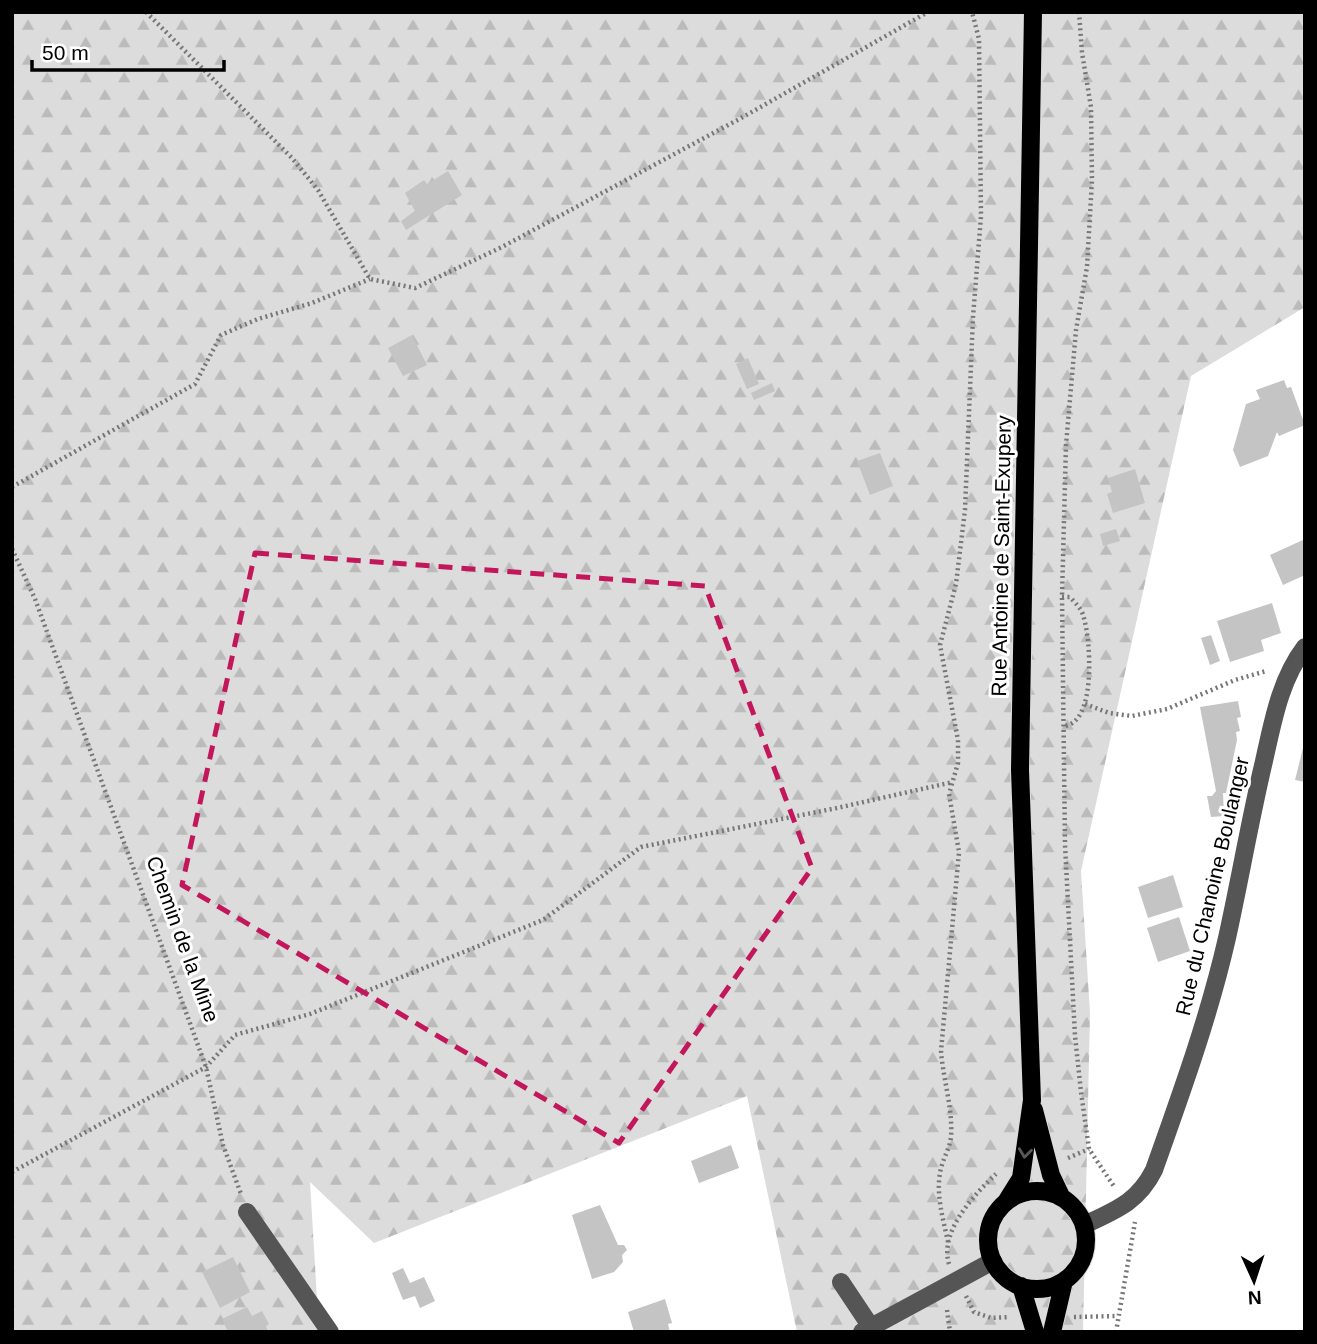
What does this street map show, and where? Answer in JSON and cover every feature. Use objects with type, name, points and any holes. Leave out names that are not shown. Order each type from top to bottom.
[{"type":"main road","name":"Rue Antoine de Saint-Exupery","points":[[1006,1202],[1021,1178],[1032,1100],[1020,770],[1033,12]]},
{"type":"main road","name":"Rue Antoine de Saint-Exupery","points":[[1032,1100],[1051,1175],[1061,1196]]},
{"type":"main road","points":[[1032,1191],[1061,1196],[1071,1204],[1084,1225],[1087,1240],[1084,1256],[1076,1270],[1064,1281],[1051,1287],[1036,1289],[1010,1280],[993,1261],[989,1249],[988,1236],[997,1211],[1018,1194],[1032,1191]]},
{"type":"main road","points":[[1052,1332],[1064,1281]]},
{"type":"main road","points":[[1021,1286],[1035,1332]]},
{"type":"street","name":"Rue du Chanoine Boulanger","points":[[1084,1225],[1125,1205],[1145,1189],[1154,1170],[1202,1032],[1227,939],[1276,705],[1288,674],[1305,647]]},
{"type":"street","points":[[247,1212],[330,1332]]},
{"type":"street","points":[[841,1282],[867,1329],[993,1261]]},
{"type":"path","points":[[146,12],[292,158],[318,190],[370,279]]},
{"type":"path","points":[[12,487],[195,384],[221,335],[370,279],[415,288],[489,253],[743,117],[928,12]]},
{"type":"path","points":[[948,1242],[939,1202],[940,1170],[951,1139],[951,1115],[940,1051],[959,852],[949,794],[958,763],[958,740],[940,645],[956,584],[964,510],[973,317],[981,216],[979,39],[972,12]]},
{"type":"path","points":[[1079,12],[1082,53],[1091,107],[1091,191],[1087,267],[1076,330],[1066,445],[1062,597],[1063,726],[1065,845],[1075,1036],[1088,1139]]},
{"type":"path","name":"Chemin de la Mine","points":[[12,549],[35,599],[206,1067],[223,1145],[247,1212]]},
{"type":"path","points":[[1062,597],[1070,597],[1082,612],[1090,639],[1085,704],[1077,721],[1063,726]]},
{"type":"path","points":[[1085,704],[1109,713],[1132,716],[1167,709],[1235,680],[1267,671],[1288,674]]},
{"type":"path","points":[[12,1172],[206,1067],[235,1035],[310,1014],[543,920],[641,847],[953,782]]},
{"type":"highlighted area","points":[[255,553],[705,586],[812,868],[619,1143],[182,885]]},
{"type":"green space","points":[[12,12],[1305,12],[1305,307],[1191,376],[1081,871],[1090,1013],[1083,1332],[797,1332],[747,1096],[374,1243],[310,1182],[319,1332],[12,1332]]},
{"type":"building","points":[[448,171],[462,195],[406,230],[401,221],[415,211],[405,193],[424,180],[427,184]]},
{"type":"building","points":[[412,335],[427,365],[403,376],[388,348]]},
{"type":"building","points":[[748,358],[759,384],[747,389],[736,364]]},
{"type":"building","points":[[1284,380],[1287,388],[1291,387],[1305,425],[1279,436],[1277,432],[1268,456],[1240,467],[1233,450],[1246,404],[1260,399],[1256,390]]},
{"type":"building","points":[[772,383],[775,391],[754,400],[751,393]]},
{"type":"building","points":[[880,453],[893,486],[870,495],[857,461]]},
{"type":"building","points":[[1135,469],[1145,503],[1113,513],[1107,494],[1112,492],[1108,478]]},
{"type":"building","points":[[1116,529],[1120,541],[1103,546],[1100,534]]},
{"type":"building","points":[[1305,539],[1305,575],[1283,585],[1270,555]]},
{"type":"building","points":[[1272,603],[1281,633],[1261,640],[1264,651],[1230,662],[1217,621]]},
{"type":"building","points":[[1211,635],[1220,661],[1210,665],[1201,638]]},
{"type":"building","points":[[1238,701],[1241,717],[1237,718],[1240,731],[1236,732],[1237,740],[1226,793],[1223,793],[1224,816],[1211,817],[1207,796],[1212,796],[1216,791],[1200,707]]},
{"type":"building","points":[[1305,744],[1305,782],[1295,780]]},
{"type":"building","points":[[1173,875],[1183,907],[1148,918],[1138,887]]},
{"type":"building","points":[[1179,917],[1190,951],[1158,962],[1147,928]]},
{"type":"building","points":[[731,1145],[739,1168],[699,1183],[691,1161]]},
{"type":"building","points":[[600,1205],[618,1245],[624,1245],[627,1250],[622,1255],[623,1262],[614,1272],[592,1279],[572,1215]]},
{"type":"building","points":[[233,1257],[250,1292],[220,1308],[202,1272]]},
{"type":"building","points":[[403,1268],[410,1283],[424,1277],[435,1301],[420,1308],[415,1296],[403,1300],[392,1273]]},
{"type":"building","points":[[665,1299],[672,1323],[668,1324],[670,1332],[634,1332],[628,1312]]},
{"type":"building","points":[[247,1307],[252,1316],[262,1311],[269,1324],[266,1326],[268,1332],[228,1332],[222,1319]]}]
